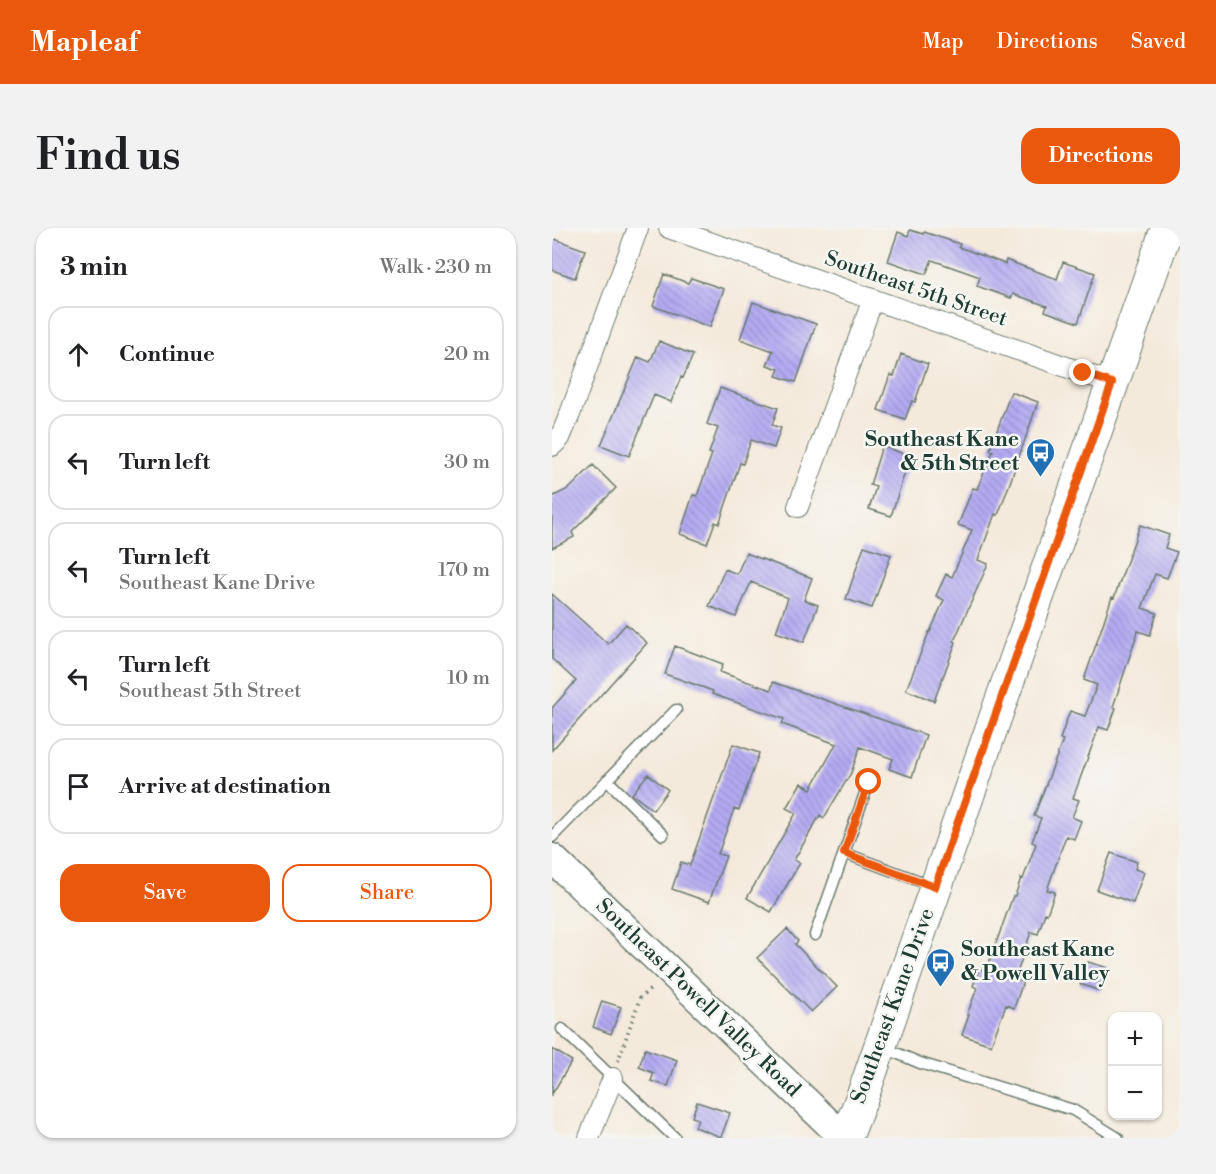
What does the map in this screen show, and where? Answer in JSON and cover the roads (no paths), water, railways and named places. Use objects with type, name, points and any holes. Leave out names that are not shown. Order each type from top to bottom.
[{"type":"main road","name":"Southeast Kane Drive","points":[[845,1138],[880,1046],[1167,228]]},
{"type":"main road","name":"Southeast Powell Valley Road","points":[[552,858],[845,1138]]},
{"type":"street","points":[[552,446],[560,438],[570,414],[638,228]]},
{"type":"street","name":"Southeast 5th Street","points":[[669,228],[1112,383]]},
{"type":"street","points":[[798,507],[873,299]]},
{"type":"street","points":[[590,1138],[608,1074]]},
{"type":"lane","points":[[552,837],[676,710]]},
{"type":"lane","points":[[607,780],[663,835]]},
{"type":"lane","points":[[814,935],[869,782]]},
{"type":"lane","points":[[844,853],[935,887]]},
{"type":"lane","points":[[562,1029],[675,1138]]},
{"type":"lane","points":[[880,1046],[920,1063],[1073,1110],[1118,1138]]},
{"type":"place","name":"Southeast Kane & 5th Street","points":[[1040,478]]},
{"type":"place","name":"Southeast Kane & Powell Valley","points":[[940,988]]}]
